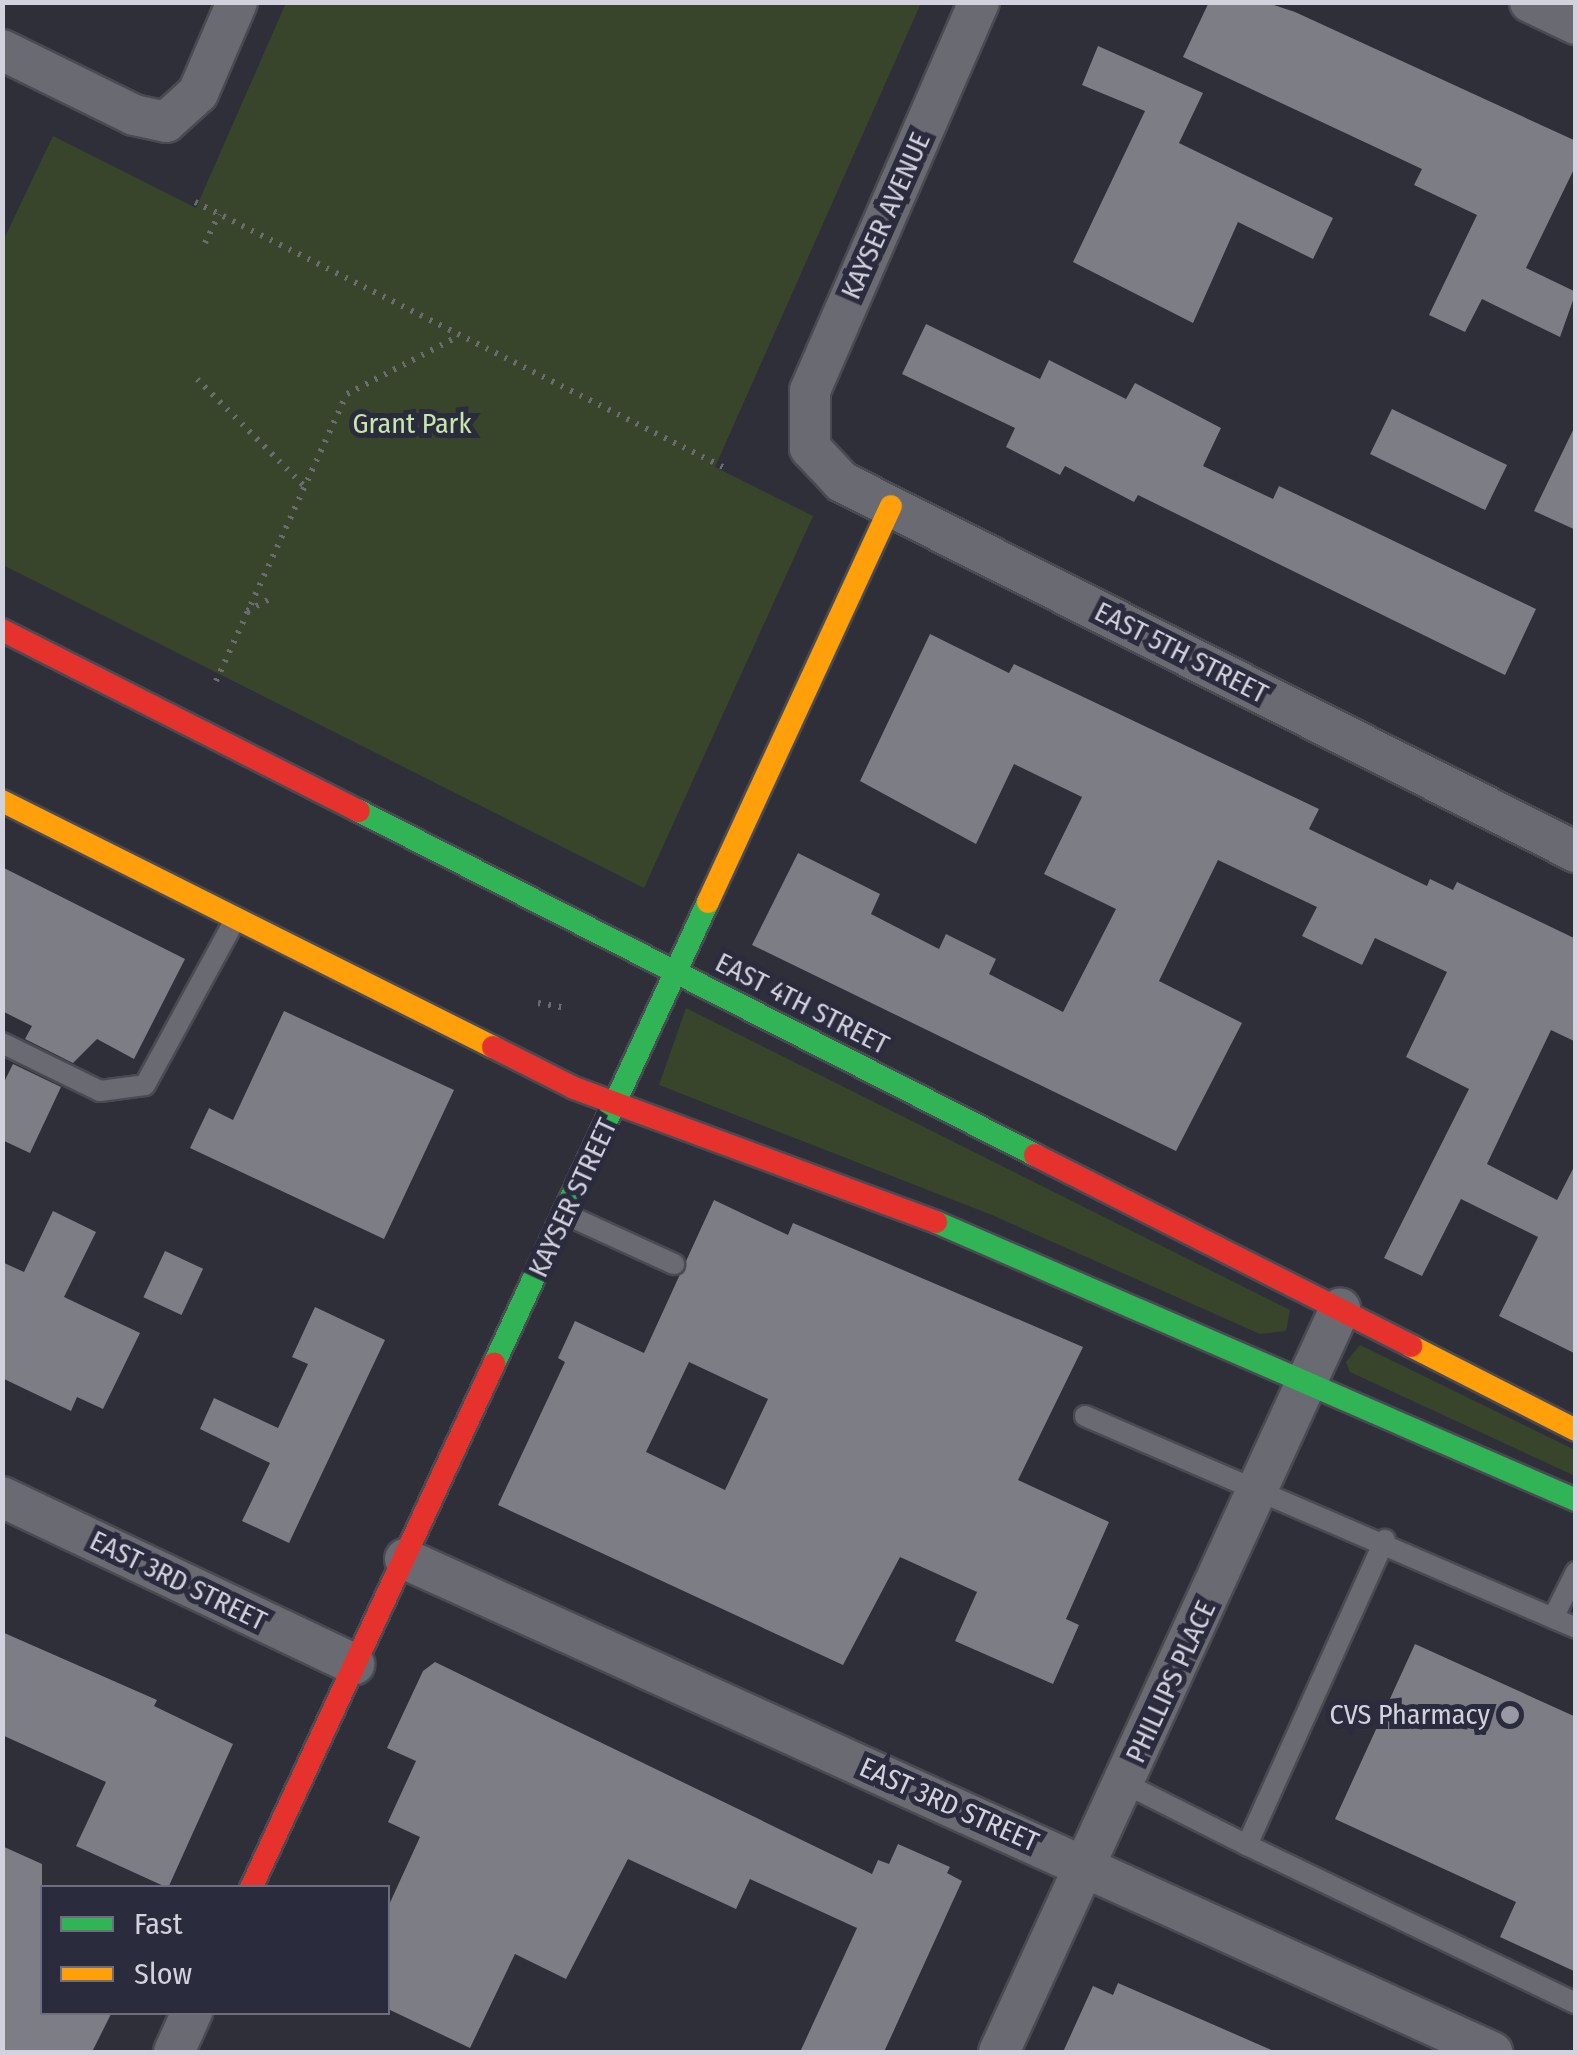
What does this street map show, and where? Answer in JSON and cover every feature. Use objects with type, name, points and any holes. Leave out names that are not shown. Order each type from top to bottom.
[{"type":"street","points":[[2,50],[134,115],[166,122],[198,93],[238,2]]},
{"type":"street","name":"KAYSER AVENUE","points":[[804,433],[810,391],[980,2]]},
{"type":"street","points":[[1530,2],[1576,24]]},
{"type":"street","name":"EAST 5TH STREET","points":[[804,433],[842,482],[1576,852]]},
{"type":"street","name":"KAYSER STREET","points":[[251,1885],[618,1102],[891,506]]},
{"type":"street","name":"EAST 4TH STREET","points":[[2,630],[1576,1430]]},
{"type":"street","points":[[2,802],[526,1066],[862,1190],[1576,1500]]},
{"type":"street","name":"PHILLIPS PLACE","points":[[999,2052],[1260,1493],[1340,1309]]},
{"type":"street","name":"EAST 3RD STREET","points":[[2,1497],[354,1664]]},
{"type":"street","name":"EAST 3RD STREET","points":[[405,1558],[1492,2052]]},
{"type":"street","points":[[174,2052],[191,2015]]},
{"type":"lane","points":[[2,1043],[100,1091],[145,1085],[236,919]]},
{"type":"lane","points":[[565,1214],[674,1264]]},
{"type":"lane","points":[[1085,1416],[1260,1493],[1384,1540],[1576,1628]]},
{"type":"lane","points":[[1247,1845],[1384,1540]]},
{"type":"lane","points":[[1553,1618],[1576,1572]]},
{"type":"lane","points":[[1124,1783],[1576,2003]]},
{"type":"path","points":[[195,202],[724,467]]},
{"type":"path","points":[[205,243],[219,214]]},
{"type":"path","points":[[216,681],[346,394],[460,335]]},
{"type":"path","points":[[197,379],[305,487]]},
{"type":"path","points":[[246,612],[273,597]]},
{"type":"path","points":[[538,1003],[568,1008]]},
{"type":"green space","name":"Grant Park","points":[[286,3],[921,3],[715,467],[813,516],[644,888],[3,565],[3,241],[53,136],[196,208]]},
{"type":"green space","points":[[686,1008],[1290,1310],[1286,1331],[1260,1334],[992,1215],[659,1085]]},
{"type":"green space","points":[[1360,1345],[1575,1450],[1575,1476],[1350,1372],[1346,1362]]},
{"type":"building","points":[[1209,2],[1265,2],[1295,12],[1576,141],[1576,165],[1526,268],[1576,292],[1560,337],[1482,299],[1465,332],[1429,315],[1477,215],[1414,185],[1422,169],[1183,57]]},
{"type":"building","points":[[1098,46],[1203,93],[1179,143],[1333,218],[1313,259],[1238,222],[1193,323],[1073,262],[1145,111],[1082,85]]},
{"type":"building","points":[[926,324],[1040,379],[1049,360],[1126,399],[1135,383],[1221,428],[1203,466],[1273,499],[1279,486],[1536,609],[1505,675],[1138,495],[1134,502],[1065,466],[1060,475],[1006,447],[1015,428],[902,374]]},
{"type":"building","points":[[1392,409],[1507,465],[1485,510],[1370,454]]},
{"type":"building","points":[[1576,424],[1576,530],[1534,511]]},
{"type":"building","points":[[930,634],[1009,673],[1014,664],[1319,809],[1309,829],[1427,886],[1430,879],[1453,890],[1457,882],[1576,939],[1576,1042],[1551,1030],[1487,1164],[1557,1200],[1576,1163],[1576,1354],[1499,1316],[1538,1237],[1461,1199],[1422,1276],[1384,1258],[1469,1089],[1406,1057],[1447,972],[1375,938],[1362,965],[1302,936],[1317,907],[1218,860],[1159,981],[1242,1023],[1176,1151],[752,945],[798,853],[880,894],[871,914],[939,949],[946,934],[996,959],[989,974],[1063,1012],[1116,909],[1044,874],[1082,797],[1014,764],[976,844],[860,781]]},
{"type":"building","points":[[2,867],[185,959],[134,1059],[97,1039],[73,1063],[25,1039],[32,1026],[2,1011]]},
{"type":"building","points":[[284,1011],[454,1090],[384,1239],[190,1148],[209,1108],[233,1120]]},
{"type":"building","points":[[13,1064],[61,1087],[30,1153],[2,1140],[2,1086]]},
{"type":"building","points":[[714,1200],[788,1235],[793,1223],[1083,1347],[1018,1480],[1109,1522],[1066,1619],[1079,1625],[1053,1684],[955,1641],[977,1592],[900,1557],[843,1665],[498,1505],[565,1362],[558,1358],[575,1321],[644,1353]],"holes":[[[689,1362],[768,1399],[725,1490],[646,1452]]]},
{"type":"building","points":[[53,1211],[96,1232],[64,1297],[140,1333],[103,1409],[77,1397],[71,1411],[2,1378],[2,1262],[24,1272]]},
{"type":"building","points":[[165,1251],[203,1269],[182,1315],[143,1297]]},
{"type":"building","points":[[315,1307],[385,1340],[289,1543],[242,1521],[270,1463],[200,1429],[214,1398],[278,1428],[308,1364],[292,1357]]},
{"type":"building","points":[[2,1632],[157,1700],[154,1706],[233,1744],[169,1885],[161,1885],[76,1846],[106,1782],[2,1735]]},
{"type":"building","points":[[1415,1644],[1576,1717],[1576,1972],[1500,1937],[1516,1902],[1335,1819]]},
{"type":"building","points":[[435,1662],[872,1874],[878,1860],[889,1864],[898,1844],[950,1867],[947,1873],[962,1881],[884,2052],[800,2052],[857,1928],[750,1879],[736,1909],[628,1859],[566,1979],[515,1954],[470,2048],[390,2010],[390,1903],[420,1837],[388,1822],[416,1761],[387,1748],[423,1671]]},
{"type":"building","points":[[2,1846],[42,1864],[40,2015],[110,2015],[92,2052],[2,2052]]},
{"type":"building","points":[[1118,1983],[1276,2052],[1063,2052],[1093,1986],[1113,1995]]},
{"type":"traffic: fast","points":[[359,811],[1035,1155]]},
{"type":"traffic: fast","points":[[494,1364],[708,902]]},
{"type":"traffic: fast","points":[[936,1222],[1576,1500]]},
{"type":"traffic: slow","points":[[708,902],[891,506]]},
{"type":"traffic: slow","points":[[2,801],[493,1047]]},
{"type":"traffic: slow","points":[[1411,1346],[1576,1430]]},
{"type":"traffic: jam","points":[[2,630],[359,811]]},
{"type":"traffic: jam","points":[[493,1047],[574,1088],[936,1222]]},
{"type":"traffic: jam","points":[[1035,1155],[1411,1346]]},
{"type":"traffic: jam","points":[[252,1885],[494,1364]]},
{"type":"place","name":"CVS Pharmacy","points":[[1510,1715]]}]
